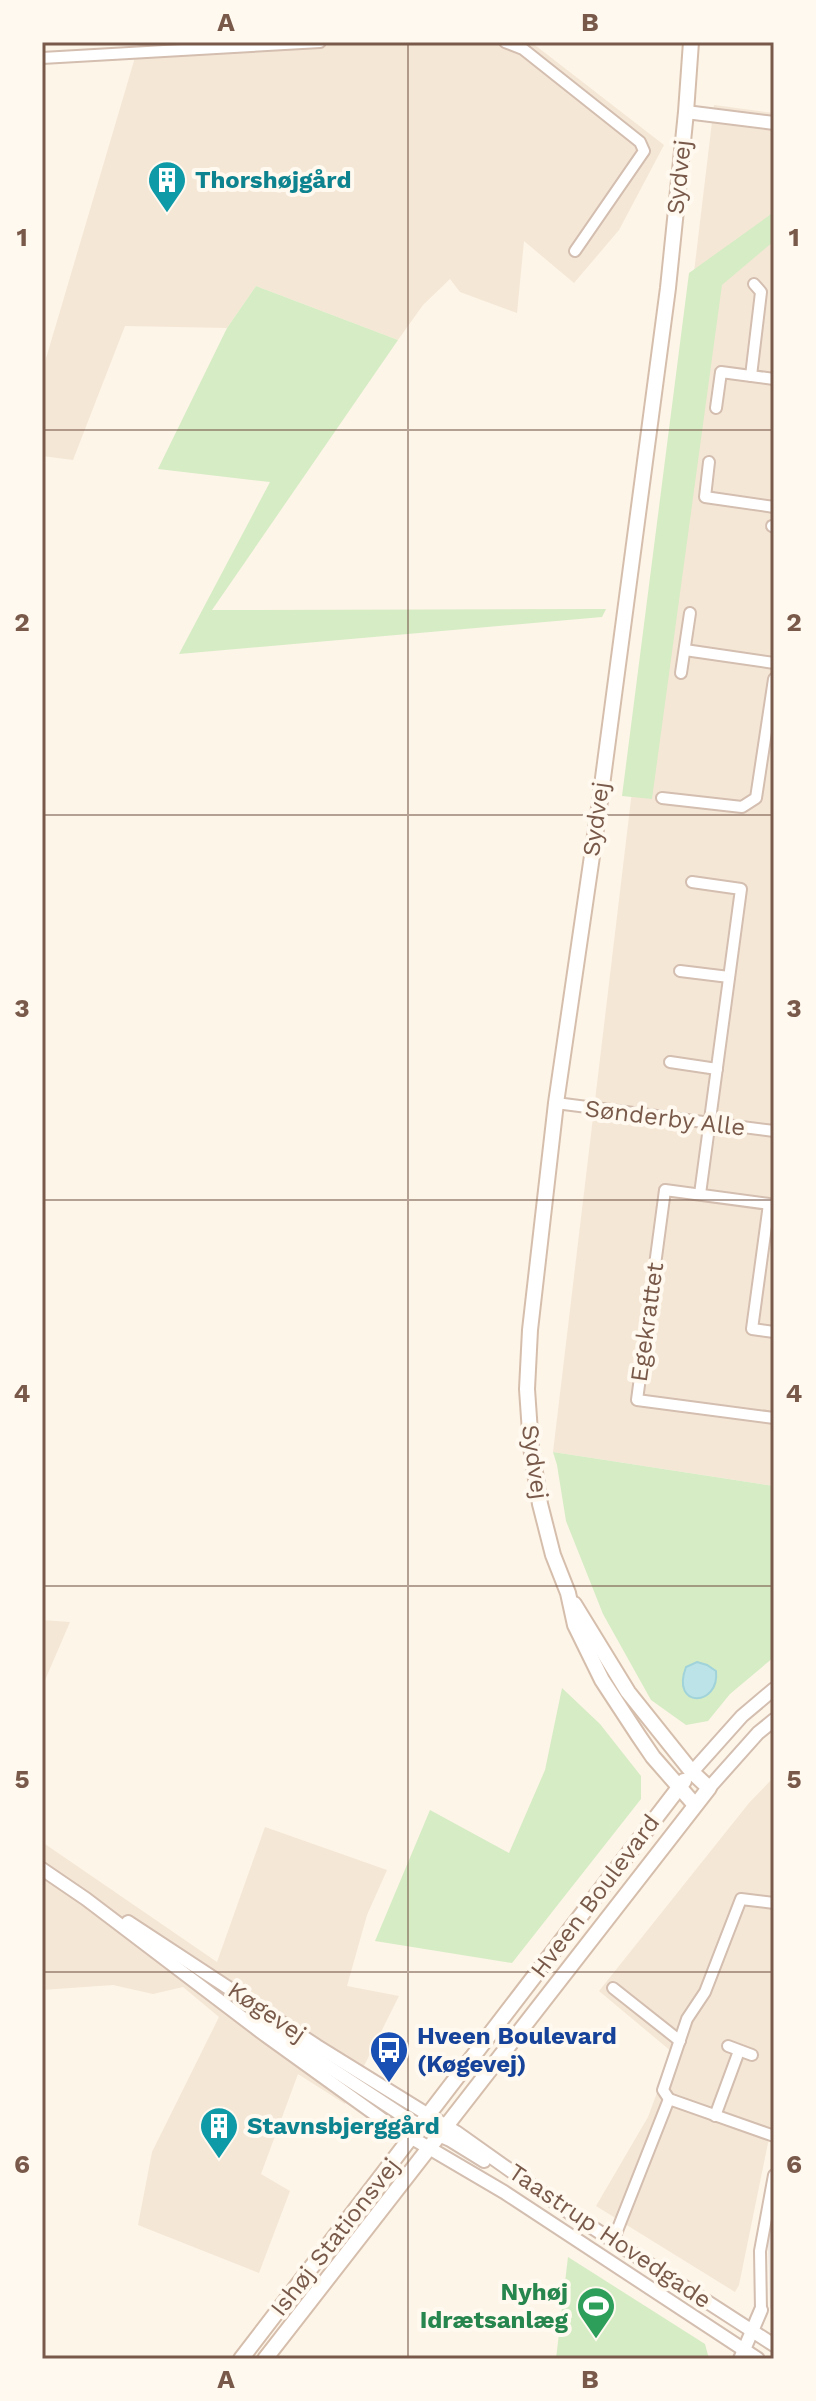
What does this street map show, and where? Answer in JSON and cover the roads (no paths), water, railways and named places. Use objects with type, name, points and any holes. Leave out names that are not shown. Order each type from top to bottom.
[{"type":"main road","name":"Sydvej","points":[[691,42],[666,304],[556,1103],[530,1330],[527,1389],[531,1447],[540,1504],[575,1625],[602,1680],[653,1757],[695,1805]]},
{"type":"main road","name":"Sydvej","points":[[568,1593],[628,1692],[692,1772],[709,1788]]},
{"type":"main road","name":"Hveen Boulevard","points":[[421,2126],[692,1772]]},
{"type":"main road","name":"Hveen Boulevard","points":[[443,2130],[709,1788]]},
{"type":"main road","name":"Ishøj Stationsvej","points":[[241,2359],[421,2126]]},
{"type":"main road","name":"Ishøj Stationsvej","points":[[265,2359],[443,2130]]},
{"type":"street","points":[[42,58],[320,42]]},
{"type":"street","points":[[505,42],[523,49],[640,142],[644,151],[575,251]]},
{"type":"street","points":[[686,112],[774,123]]},
{"type":"street","points":[[751,376],[761,292],[754,284]]},
{"type":"street","points":[[716,408],[721,372],[774,379]]},
{"type":"street","points":[[709,462],[705,497],[771,506]]},
{"type":"street","points":[[681,673],[690,613]]},
{"type":"street","points":[[685,650],[774,663]]},
{"type":"street","points":[[662,798],[742,807],[756,798],[772,718],[774,679]]},
{"type":"street","points":[[692,882],[741,889],[700,1194]]},
{"type":"street","points":[[680,971],[729,977]]},
{"type":"street","points":[[670,1062],[717,1069]]},
{"type":"street","name":"Sønderby Alle","points":[[556,1103],[774,1131]]},
{"type":"street","name":"Egekrattet","points":[[774,1332],[752,1329],[769,1204],[665,1190],[637,1400],[774,1418]]},
{"type":"street","name":"Hveen Boulevard","points":[[692,1772],[742,1716],[774,1689]]},
{"type":"street","name":"Hveen Boulevard","points":[[709,1788],[737,1755],[774,1720]]},
{"type":"street","name":"Køgevej","points":[[42,1869],[229,2007],[247,2014],[421,2126],[443,2130]]},
{"type":"street","name":"Køgevej","points":[[86,1899],[130,1923],[317,2046],[421,2126],[430,2148]]},
{"type":"street","points":[[774,1903],[741,1899],[705,1992],[687,2019],[663,2090],[669,2099],[774,2136]]},
{"type":"street","points":[[613,1988],[680,2041]]},
{"type":"street","points":[[715,2116],[734,2048],[752,2055]]},
{"type":"street","points":[[613,2241],[669,2099]]},
{"type":"street","points":[[421,2126],[420,2133],[443,2130]]},
{"type":"street","name":"Taastrup Hovedgade","points":[[443,2130],[770,2342]]},
{"type":"street","name":"Taastrup Hovedgade","points":[[430,2148],[504,2192],[742,2354],[760,2359]]},
{"type":"street","points":[[742,2354],[761,2310],[760,2251],[774,2175]]},
{"type":"street","points":[[760,2359],[770,2342],[761,2310]]},
{"type":"water","points":[[697,1662],[716,1671],[711,1691],[704,1697],[696,1698],[684,1690],[683,1681],[686,1667]]},
{"type":"place","name":"Thorshøjgård","points":[[167,214]]},
{"type":"place","name":"Hveen Boulevard (Køgevej)","points":[[389,2084]]},
{"type":"place","name":"Stavnsbjerggård","points":[[219,2160]]},
{"type":"place","name":"Nyhøj Idrætsanlæg","points":[[596,2340]]}]
